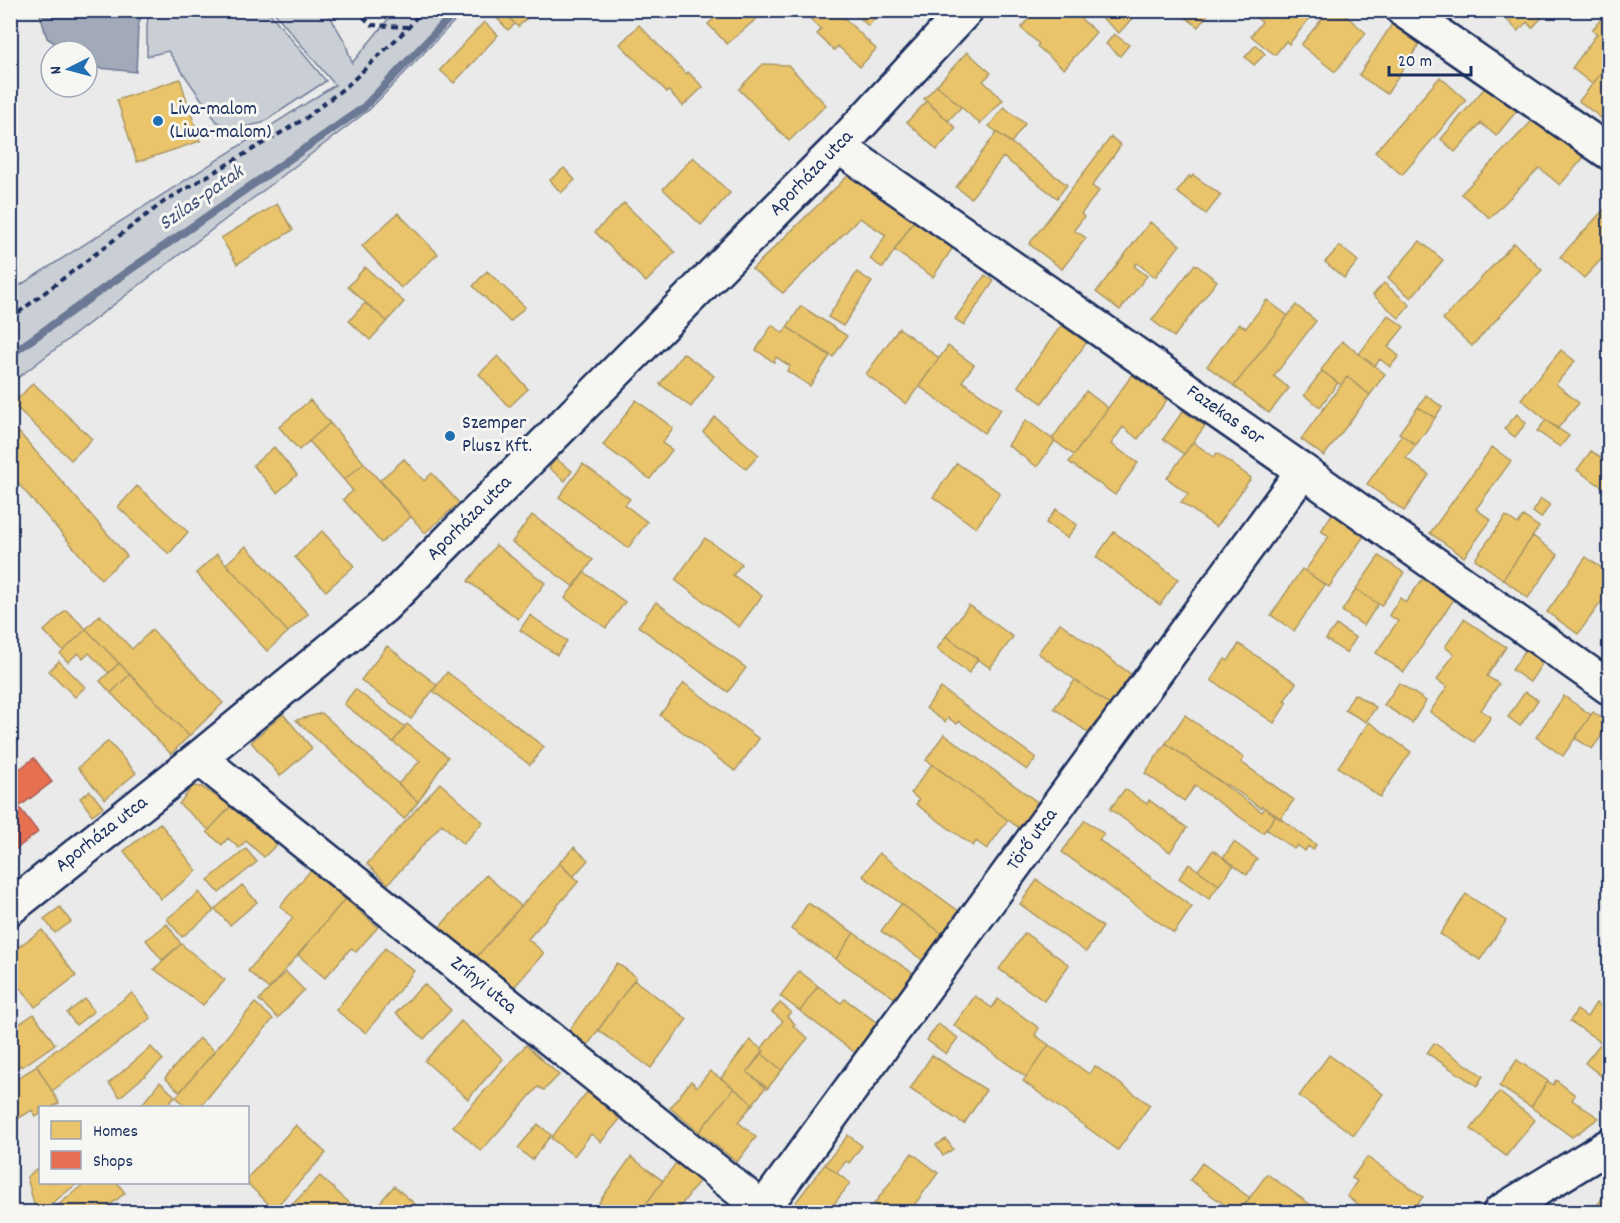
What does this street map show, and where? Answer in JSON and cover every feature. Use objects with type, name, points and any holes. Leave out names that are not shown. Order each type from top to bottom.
[{"type":"street","name":"Aporháza utca","points":[[10,908],[199,759],[384,606],[839,147],[966,10]]},
{"type":"street","points":[[1403,10],[1610,153]]},
{"type":"street","name":"Fazekas sor","points":[[839,147],[1610,688]]},
{"type":"street","name":"Törő utca","points":[[765,1211],[1303,471]]},
{"type":"street","name":"Zrínyi utca","points":[[199,759],[765,1211]]},
{"type":"street","points":[[1500,1212],[1610,1145]]},
{"type":"path","points":[[356,10],[372,25],[408,28]]},
{"type":"path","points":[[10,319],[165,201],[306,118],[349,84],[408,28],[422,10]]},
{"type":"shaded area","points":[[149,11],[268,11],[326,81],[262,123],[230,130],[217,122],[168,51],[147,56]]},
{"type":"shaded area","points":[[273,11],[327,11],[345,42],[352,63],[395,11],[464,11],[370,109],[11,383],[11,291],[335,85]]},
{"type":"water","points":[[39,11],[143,11],[138,26],[136,72],[99,68],[99,39],[47,38]]},
{"type":"building: Homes","points":[[502,10],[515,24],[508,30],[494,15]]},
{"type":"building: Homes","points":[[502,10],[535,10],[518,27]]},
{"type":"building: Homes","points":[[723,10],[761,10],[763,13],[727,44],[708,24]]},
{"type":"building: Homes","points":[[801,10],[836,10],[876,49],[860,67],[838,46],[834,50],[817,34],[821,29]]},
{"type":"building: Homes","points":[[852,10],[883,10],[868,26]]},
{"type":"building: Homes","points":[[1036,10],[1048,10],[1058,19],[1065,10],[1071,10],[1096,32],[1064,69],[1037,46],[1039,44],[1021,28]]},
{"type":"building: Homes","points":[[1093,10],[1132,10],[1136,14],[1119,33]]},
{"type":"building: Homes","points":[[1185,10],[1211,10],[1198,27],[1182,14]]},
{"type":"building: Homes","points":[[1260,10],[1316,10],[1289,44],[1286,41],[1275,55],[1251,36],[1262,22],[1255,17]]},
{"type":"building: Homes","points":[[1329,10],[1339,10],[1366,33],[1335,72],[1301,45]]},
{"type":"building: Homes","points":[[1497,10],[1549,10],[1532,28],[1527,22],[1518,31]]},
{"type":"building: Homes","points":[[1606,13],[1610,15],[1610,62],[1592,84],[1572,68],[1597,34],[1592,30]]},
{"type":"building: Homes","points":[[484,22],[498,35],[454,83],[440,70]]},
{"type":"building: Homes","points":[[1392,24],[1420,43],[1387,94],[1359,75]]},
{"type":"building: Homes","points":[[639,25],[686,74],[688,72],[703,87],[683,106],[620,44]]},
{"type":"building: Homes","points":[[1114,34],[1129,45],[1120,56],[1106,44]]},
{"type":"building: Homes","points":[[1256,45],[1265,54],[1254,65],[1245,57]]},
{"type":"building: Homes","points":[[967,52],[991,73],[983,81],[1003,100],[980,124],[937,85]]},
{"type":"building: Homes","points":[[1610,62],[1610,116],[1605,121],[1579,101]]},
{"type":"building: Homes","points":[[763,64],[788,65],[826,105],[789,141],[739,89]]},
{"type":"building: Homes","points":[[1440,77],[1466,100],[1402,175],[1375,152]]},
{"type":"building: Homes","name":"Liva-malom (Liwa-malom)","points":[[180,79],[200,141],[137,162],[117,100]]},
{"type":"building: Homes","points":[[1489,83],[1519,108],[1496,136],[1481,123],[1455,152],[1441,139]]},
{"type":"building: Homes","points":[[937,85],[961,107],[948,121],[924,99]]},
{"type":"building: Homes","points":[[927,101],[956,128],[937,150],[907,122]]},
{"type":"building: Homes","points":[[1004,107],[1025,124],[1011,143],[989,126]]},
{"type":"building: Homes","points":[[1534,119],[1585,156],[1560,185],[1539,168],[1490,218],[1461,194]]},
{"type":"building: Homes","points":[[997,132],[1067,185],[1057,198],[1003,157],[971,198],[956,187]]},
{"type":"building: Homes","points":[[1111,137],[1121,145],[1092,186],[1099,191],[1081,214],[1084,217],[1074,230],[1086,238],[1062,269],[1029,244]]},
{"type":"building: Homes","points":[[693,157],[730,193],[701,225],[663,189]]},
{"type":"building: Homes","points":[[564,168],[575,180],[561,193],[550,180]]},
{"type":"building: Homes","points":[[850,174],[915,219],[883,268],[870,259],[886,235],[860,218],[783,293],[752,269]]},
{"type":"building: Homes","points":[[1193,175],[1221,195],[1206,214],[1177,192],[1189,176],[1191,178]]},
{"type":"building: Homes","points":[[624,203],[675,252],[646,282],[595,232]]},
{"type":"building: Homes","points":[[1610,203],[1610,250],[1584,278],[1560,257]]},
{"type":"building: Homes","points":[[277,204],[293,230],[237,264],[221,238]]},
{"type":"building: Homes","points":[[398,213],[438,254],[401,288],[362,246]]},
{"type":"building: Homes","points":[[915,219],[954,246],[933,277],[894,250]]},
{"type":"building: Homes","points":[[1150,222],[1180,245],[1155,277],[1137,263],[1134,266],[1147,276],[1120,310],[1096,292]]},
{"type":"building: Homes","points":[[1420,241],[1443,260],[1411,298],[1388,278]]},
{"type":"building: Homes","points":[[1514,243],[1542,270],[1472,346],[1443,319]]},
{"type":"building: Homes","points":[[1340,246],[1358,261],[1344,278],[1325,262]]},
{"type":"building: Homes","points":[[1195,264],[1217,281],[1174,337],[1152,320]]},
{"type":"building: Homes","points":[[365,267],[404,302],[387,321],[348,287]]},
{"type":"building: Homes","points":[[487,271],[525,307],[510,322],[473,286]]},
{"type":"building: Homes","points":[[857,272],[872,282],[843,326],[828,317]]},
{"type":"building: Homes","points":[[985,275],[994,281],[964,325],[955,319]]},
{"type":"building: Homes","points":[[1384,283],[1410,305],[1399,318],[1373,295]]},
{"type":"building: Homes","points":[[1267,300],[1288,316],[1234,386],[1207,366],[1239,324],[1246,328]]},
{"type":"building: Homes","points":[[365,303],[387,321],[370,340],[349,321]]},
{"type":"building: Homes","points":[[1296,305],[1316,321],[1274,376],[1289,388],[1269,413],[1234,386]]},
{"type":"building: Homes","points":[[801,306],[847,336],[833,357],[787,327]]},
{"type":"building: Homes","points":[[1388,315],[1404,327],[1388,347],[1399,356],[1390,367],[1380,359],[1375,366],[1359,354]]},
{"type":"building: Homes","points":[[1065,320],[1090,338],[1042,403],[1018,386]]},
{"type":"building: Homes","points":[[772,325],[783,333],[787,327],[830,356],[810,386],[787,371],[790,366],[776,357],[774,362],[756,350]]},
{"type":"building: Homes","points":[[899,328],[939,358],[906,404],[866,374]]},
{"type":"building: Homes","points":[[1342,341],[1385,374],[1370,395],[1347,377],[1341,385],[1321,370]]},
{"type":"building: Homes","points":[[948,346],[974,365],[962,381],[1001,409],[984,433],[919,386]]},
{"type":"building: Homes","points":[[1561,350],[1575,361],[1556,384],[1579,403],[1557,429],[1521,399]]},
{"type":"building: Homes","points":[[683,353],[714,376],[691,407],[660,384]]},
{"type":"building: Homes","points":[[498,356],[528,389],[509,407],[479,374]]},
{"type":"building: Homes","points":[[1322,371],[1338,383],[1320,407],[1304,395]]},
{"type":"building: Homes","points":[[1132,375],[1167,400],[1138,439],[1123,427],[1111,444],[1138,463],[1115,495],[1069,462]]},
{"type":"building: Homes","points":[[1347,377],[1370,395],[1324,456],[1301,439]]},
{"type":"building: Homes","points":[[33,383],[92,439],[71,460],[13,404]]},
{"type":"building: Homes","points":[[1086,391],[1108,408],[1074,455],[1052,439]]},
{"type":"building: Homes","points":[[1426,395],[1442,407],[1435,418],[1418,407]]},
{"type":"building: Homes","points":[[310,400],[330,423],[299,450],[279,427]]},
{"type":"building: Homes","points":[[636,400],[673,428],[662,443],[672,450],[650,479],[603,445]]},
{"type":"building: Homes","points":[[1418,407],[1435,418],[1416,445],[1399,433]]},
{"type":"building: Homes","points":[[1183,411],[1205,426],[1184,454],[1163,439]]},
{"type":"building: Homes","points":[[1517,414],[1526,423],[1515,437],[1504,429]]},
{"type":"building: Homes","points":[[715,417],[759,455],[746,469],[703,432]]},
{"type":"building: Homes","points":[[1026,420],[1055,441],[1037,467],[1008,445]]},
{"type":"building: Homes","points":[[1546,420],[1569,436],[1560,447],[1537,431]]},
{"type":"building: Homes","points":[[330,423],[364,463],[344,480],[309,441]]},
{"type":"building: Homes","points":[[16,429],[127,556],[101,579],[10,474],[10,434]]},
{"type":"building: Homes","points":[[1402,435],[1416,445],[1406,458],[1429,475],[1404,511],[1367,484]]},
{"type":"building: Homes","points":[[1193,442],[1214,457],[1217,453],[1251,478],[1216,527],[1181,502],[1188,494],[1167,478]]},
{"type":"building: Homes","points":[[274,447],[297,475],[277,493],[253,465]]},
{"type":"building: Homes","points":[[1492,447],[1511,461],[1476,509],[1491,520],[1464,557],[1430,533]]},
{"type":"building: Homes","points":[[1591,451],[1610,463],[1610,492],[1577,470]]},
{"type":"building: Homes","points":[[404,459],[424,481],[432,473],[459,503],[425,533],[380,480]]},
{"type":"building: Homes","points":[[556,459],[572,471],[565,481],[549,468]]},
{"type":"building: Homes","points":[[364,463],[411,517],[381,543],[343,499],[353,491],[344,480]]},
{"type":"building: Homes","points":[[957,463],[1000,493],[976,528],[933,497]]},
{"type":"building: Homes","points":[[583,464],[630,499],[625,505],[647,522],[628,548],[559,497]]},
{"type":"building: Homes","points":[[137,486],[188,532],[169,554],[118,507]]},
{"type":"building: Homes","points":[[1541,499],[1550,505],[1541,518],[1533,512]]},
{"type":"building: Homes","points":[[1056,509],[1077,525],[1067,538],[1046,523]]},
{"type":"building: Homes","points":[[1334,511],[1366,533],[1329,587],[1305,571],[1329,536],[1321,531]]},
{"type":"building: Homes","points":[[532,515],[593,560],[574,587],[512,542]]},
{"type":"building: Homes","points":[[1506,516],[1518,524],[1523,516],[1539,527],[1503,579],[1475,559]]},
{"type":"building: Homes","points":[[322,531],[354,566],[326,591],[295,557]]},
{"type":"building: Homes","points":[[1114,532],[1178,579],[1160,605],[1096,557]]},
{"type":"building: Homes","points":[[1533,536],[1558,555],[1528,598],[1503,579]]},
{"type":"building: Homes","points":[[705,538],[742,564],[733,575],[762,596],[739,627],[675,580]]},
{"type":"building: Homes","points":[[496,545],[545,583],[518,619],[468,581]]},
{"type":"building: Homes","points":[[246,546],[308,614],[288,632],[226,564]]},
{"type":"building: Homes","points":[[217,554],[288,632],[267,651],[196,573]]},
{"type":"building: Homes","points":[[1379,556],[1404,573],[1381,606],[1356,589]]},
{"type":"building: Homes","points":[[1586,557],[1610,574],[1610,590],[1578,634],[1547,612]]},
{"type":"building: Homes","points":[[1302,569],[1325,585],[1294,631],[1271,615]]},
{"type":"building: Homes","points":[[584,572],[625,602],[606,628],[565,598]]},
{"type":"building: Homes","points":[[1424,577],[1455,598],[1404,672],[1376,653],[1398,621],[1389,615],[1400,598],[1406,602]]},
{"type":"building: Homes","points":[[1356,589],[1378,604],[1364,626],[1342,611]]},
{"type":"building: Homes","points":[[656,602],[746,668],[728,692],[638,626]]},
{"type":"building: Homes","points":[[969,605],[1013,637],[990,668],[946,636]]},
{"type":"building: Homes","points":[[66,610],[86,629],[63,651],[44,631]]},
{"type":"building: Homes","points":[[100,615],[132,649],[152,630],[223,703],[189,736],[86,629]]},
{"type":"building: Homes","points":[[530,615],[567,641],[557,655],[520,630]]},
{"type":"building: Homes","points":[[1464,619],[1506,647],[1487,676],[1499,684],[1481,710],[1491,717],[1474,742],[1430,712],[1447,687],[1437,680],[1454,654],[1445,647]]},
{"type":"building: Homes","points":[[1060,623],[1132,675],[1110,705],[1038,653]]},
{"type":"building: Homes","points":[[1336,625],[1356,638],[1346,653],[1326,639]]},
{"type":"building: Homes","points":[[86,629],[119,663],[109,673],[89,653],[83,658],[78,653],[68,662],[60,654]]},
{"type":"building: Homes","points":[[946,636],[978,659],[969,673],[937,649]]},
{"type":"building: Homes","points":[[1239,644],[1296,683],[1284,701],[1287,703],[1274,723],[1211,680],[1225,659],[1228,661]]},
{"type":"building: Homes","points":[[387,646],[437,685],[411,719],[361,680]]},
{"type":"building: Homes","points":[[1526,649],[1544,661],[1530,682],[1512,670]]},
{"type":"building: Homes","points":[[59,661],[85,687],[75,697],[49,671]]},
{"type":"building: Homes","points":[[119,663],[130,674],[111,693],[100,681]]},
{"type":"building: Homes","points":[[447,672],[544,747],[530,765],[433,691]]},
{"type":"building: Homes","points":[[130,674],[189,736],[171,754],[111,693]]},
{"type":"building: Homes","points":[[1075,680],[1110,705],[1090,734],[1054,708]]},
{"type":"building: Homes","points":[[684,683],[759,739],[735,771],[660,715]]},
{"type":"building: Homes","points":[[1399,683],[1426,701],[1412,723],[1384,705]]},
{"type":"building: Homes","points":[[941,688],[1036,758],[1027,770],[959,721],[957,724],[948,718],[945,722],[926,708]]},
{"type":"building: Homes","points":[[355,689],[405,727],[393,742],[344,704]]},
{"type":"building: Homes","points":[[1525,692],[1538,700],[1520,726],[1508,717]]},
{"type":"building: Homes","points":[[1354,694],[1376,707],[1366,722],[1345,710]]},
{"type":"building: Homes","points":[[1564,696],[1591,715],[1563,756],[1536,737]]},
{"type":"building: Homes","points":[[1593,712],[1610,724],[1592,749],[1575,738]]},
{"type":"building: Homes","points":[[322,713],[418,802],[404,819],[296,720]]},
{"type":"building: Homes","points":[[283,714],[312,748],[280,776],[251,742]]},
{"type":"building: Homes","points":[[1185,715],[1244,758],[1241,762],[1294,800],[1280,819],[1227,786],[1166,743]]},
{"type":"building: Homes","points":[[1369,722],[1411,752],[1380,797],[1338,767]]},
{"type":"building: Homes","points":[[407,724],[448,757],[418,802],[398,784],[420,761],[393,742]]},
{"type":"building: Homes","points":[[944,734],[1040,804],[1022,830],[926,760]]},
{"type":"building: Homes","points":[[108,741],[136,773],[105,799],[78,768]]},
{"type":"building: Homes","points":[[1166,743],[1262,812],[1265,808],[1276,815],[1263,833],[1195,786],[1184,801],[1145,773]]},
{"type":"building: Homes","points":[[932,764],[1008,820],[987,849],[976,841],[973,846],[916,804],[919,800],[911,793]]},
{"type":"building: Homes","points":[[440,783],[483,822],[463,844],[442,824],[388,884],[367,864]]},
{"type":"building: Homes","points":[[193,786],[202,787],[231,806],[209,830],[179,804]]},
{"type":"building: Homes","points":[[1125,789],[1147,804],[1149,800],[1187,828],[1170,852],[1110,809]]},
{"type":"building: Homes","points":[[90,791],[103,807],[92,815],[80,798]]},
{"type":"building: Homes","points":[[233,804],[277,844],[264,857],[246,841],[239,848],[228,838],[222,845],[207,832]]},
{"type":"building: Homes","points":[[1276,815],[1316,845],[1313,850],[1308,846],[1305,851],[1297,845],[1294,849],[1266,829]]},
{"type":"building: Homes","points":[[1085,820],[1104,834],[1099,840],[1192,907],[1174,933],[1062,852]]},
{"type":"building: Homes","points":[[160,823],[197,871],[161,899],[124,851]]},
{"type":"building: Homes","points":[[1234,842],[1257,859],[1247,875],[1223,858]]},
{"type":"building: Homes","points":[[574,847],[588,860],[573,877],[559,863]]},
{"type":"building: Homes","points":[[246,849],[257,862],[219,893],[208,880]]},
{"type":"building: Homes","points":[[1213,850],[1234,865],[1219,885],[1198,870]]},
{"type":"building: Homes","points":[[879,853],[960,912],[943,934],[863,876]]},
{"type":"building: Homes","points":[[559,863],[579,881],[528,939],[544,953],[509,993],[473,961]]},
{"type":"building: Homes","points":[[1189,864],[1219,885],[1209,899],[1179,878]]},
{"type":"building: Homes","points":[[311,870],[345,899],[269,989],[248,971],[293,918],[280,906]]},
{"type":"building: Homes","points":[[486,875],[521,906],[473,961],[437,930]]},
{"type":"building: Homes","points":[[1037,880],[1103,927],[1086,952],[1020,904]]},
{"type":"building: Homes","points":[[242,885],[257,902],[230,925],[215,909]]},
{"type":"building: Homes","points":[[199,892],[214,911],[182,937],[167,919]]},
{"type":"building: Homes","points":[[1466,894],[1506,921],[1480,960],[1440,934]]},
{"type":"building: Homes","points":[[345,899],[378,927],[356,952],[351,948],[325,978],[298,955]]},
{"type":"building: Homes","points":[[808,903],[854,933],[836,959],[791,929]]},
{"type":"building: Homes","points":[[901,904],[943,934],[924,961],[881,931]]},
{"type":"building: Homes","points":[[60,907],[71,922],[55,933],[44,919]]},
{"type":"building: Homes","points":[[167,924],[181,944],[162,960],[146,940]]},
{"type":"building: Homes","points":[[42,930],[76,976],[35,1007],[21,988],[10,996],[10,953]]},
{"type":"building: Homes","points":[[854,933],[913,973],[896,999],[836,959]]},
{"type":"building: Homes","points":[[1025,933],[1069,965],[1044,1001],[999,969]]},
{"type":"building: Homes","points":[[181,944],[225,980],[203,1005],[154,969]]},
{"type":"building: Homes","points":[[385,948],[414,971],[366,1033],[336,1010]]},
{"type":"building: Homes","points":[[617,963],[636,977],[587,1046],[568,1032]]},
{"type":"building: Homes","points":[[799,971],[818,986],[800,1011],[780,996]]},
{"type":"building: Homes","points":[[286,972],[304,990],[278,1018],[259,1000]]},
{"type":"building: Homes","points":[[634,980],[687,1019],[651,1068],[598,1030]]},
{"type":"building: Homes","points":[[424,984],[451,1010],[424,1039],[396,1013]]},
{"type":"building: Homes","points":[[818,986],[841,1003],[845,999],[880,1025],[858,1055],[800,1011]]},
{"type":"building: Homes","points":[[132,993],[151,1018],[52,1091],[36,1065]]},
{"type":"building: Homes","points":[[975,996],[992,1008],[998,999],[1039,1028],[1035,1035],[1049,1045],[1026,1077],[954,1025]]},
{"type":"building: Homes","points":[[85,999],[94,1011],[76,1025],[67,1013]]},
{"type":"building: Homes","points":[[255,1003],[273,1019],[201,1106],[186,1106],[176,1097]]},
{"type":"building: Homes","points":[[780,1003],[791,1012],[787,1016],[795,1024],[793,1026],[808,1038],[782,1070],[761,1053],[764,1051],[761,1049],[783,1021],[772,1012]]},
{"type":"building: Homes","points":[[1596,1003],[1610,1012],[1610,1048],[1570,1021],[1577,1010],[1587,1017]]},
{"type":"building: Homes","points":[[34,1014],[55,1044],[22,1067],[21,1065],[10,1072],[10,1030]]},
{"type":"building: Homes","points":[[461,1021],[503,1059],[468,1099],[425,1061]]},
{"type":"building: Homes","points":[[938,1024],[958,1038],[946,1054],[927,1040]]},
{"type":"building: Homes","points":[[199,1038],[215,1051],[180,1092],[165,1078]]},
{"type":"building: Homes","points":[[750,1040],[764,1051],[747,1072],[766,1087],[753,1104],[721,1078]]},
{"type":"building: Homes","points":[[1434,1043],[1483,1076],[1477,1086],[1427,1053]]},
{"type":"building: Homes","points":[[1600,1044],[1610,1051],[1610,1083],[1585,1063]]},
{"type":"building: Homes","points":[[526,1045],[559,1075],[544,1090],[538,1087],[481,1151],[453,1126]]},
{"type":"building: Homes","points":[[1049,1045],[1089,1074],[1095,1066],[1150,1105],[1118,1150],[1023,1081]]},
{"type":"building: Homes","points":[[151,1047],[163,1060],[120,1097],[109,1083]]},
{"type":"building: Homes","points":[[761,1053],[782,1070],[767,1089],[747,1072]]},
{"type":"building: Homes","points":[[932,1055],[986,1090],[964,1124],[910,1089]]},
{"type":"building: Homes","points":[[1329,1055],[1383,1094],[1354,1135],[1299,1096]]},
{"type":"building: Homes","points":[[1517,1060],[1548,1081],[1531,1107],[1499,1086]]},
{"type":"building: Homes","points":[[37,1066],[59,1103],[54,1106],[39,1106],[39,1115],[36,1117],[32,1110],[13,1122],[10,1118],[10,1083]]},
{"type":"building: Homes","points":[[710,1071],[734,1088],[699,1132],[670,1108],[691,1081],[697,1087]]},
{"type":"building: Homes","points":[[1556,1080],[1575,1095],[1572,1100],[1599,1118],[1572,1137],[1531,1107],[1548,1081],[1553,1085]]},
{"type":"building: Homes","points":[[160,1082],[175,1096],[166,1106],[141,1106]]},
{"type":"building: Homes","points":[[734,1088],[753,1104],[738,1122],[756,1137],[737,1162],[699,1132]]},
{"type":"building: Homes","points":[[587,1092],[620,1119],[601,1142],[591,1134],[574,1156],[551,1138]]},
{"type":"building: Homes","points":[[1499,1092],[1535,1120],[1506,1156],[1471,1129]]},
{"type":"building: Homes","points":[[538,1124],[551,1135],[532,1160],[518,1148]]},
{"type":"building: Homes","points":[[296,1125],[326,1153],[274,1209],[248,1184],[249,1176]]},
{"type":"building: Homes","points":[[848,1135],[862,1146],[849,1163],[846,1161],[837,1173],[825,1164]]},
{"type":"building: Homes","points":[[946,1139],[953,1149],[943,1156],[936,1145]]},
{"type":"building: Homes","points":[[912,1153],[938,1173],[909,1212],[900,1205],[893,1212],[885,1212],[874,1204]]},
{"type":"building: Homes","points":[[631,1157],[663,1181],[640,1212],[613,1212],[599,1202]]},
{"type":"building: Homes","points":[[1367,1157],[1423,1197],[1411,1212],[1384,1212],[1375,1206],[1369,1212],[1347,1196],[1357,1181],[1352,1178]]},
{"type":"building: Homes","points":[[676,1163],[700,1180],[676,1212],[640,1212]]},
{"type":"building: Homes","points":[[1202,1163],[1250,1198],[1239,1212],[1235,1212],[1190,1180]]},
{"type":"building: Homes","points":[[825,1164],[850,1183],[828,1212],[802,1212],[793,1206]]},
{"type":"building: Homes","points":[[39,1167],[39,1184],[76,1184],[41,1212],[36,1212],[27,1177]]},
{"type":"building: Homes","points":[[1267,1174],[1321,1212],[1239,1212]]},
{"type":"building: Homes","points":[[320,1176],[355,1208],[352,1212],[298,1212],[291,1206]]},
{"type":"building: Homes","points":[[84,1184],[118,1184],[125,1193],[101,1212],[95,1206],[87,1212],[50,1212]]},
{"type":"building: Homes","points":[[394,1186],[423,1211],[372,1212]]},
{"type":"building: Homes","points":[[1610,1188],[1610,1212],[1592,1212]]},
{"type":"building: Shops","points":[[34,758],[52,782],[19,807],[38,832],[11,853],[10,776]]},
{"type":"waterway","name":"Szilas-patak","points":[[10,355],[363,108],[457,10]]},
{"type":"place","name":"Liva-malom (Liwa-malom)","points":[[158,121]]},
{"type":"place","name":"Szemper Plusz Kft.","points":[[450,436]]}]
